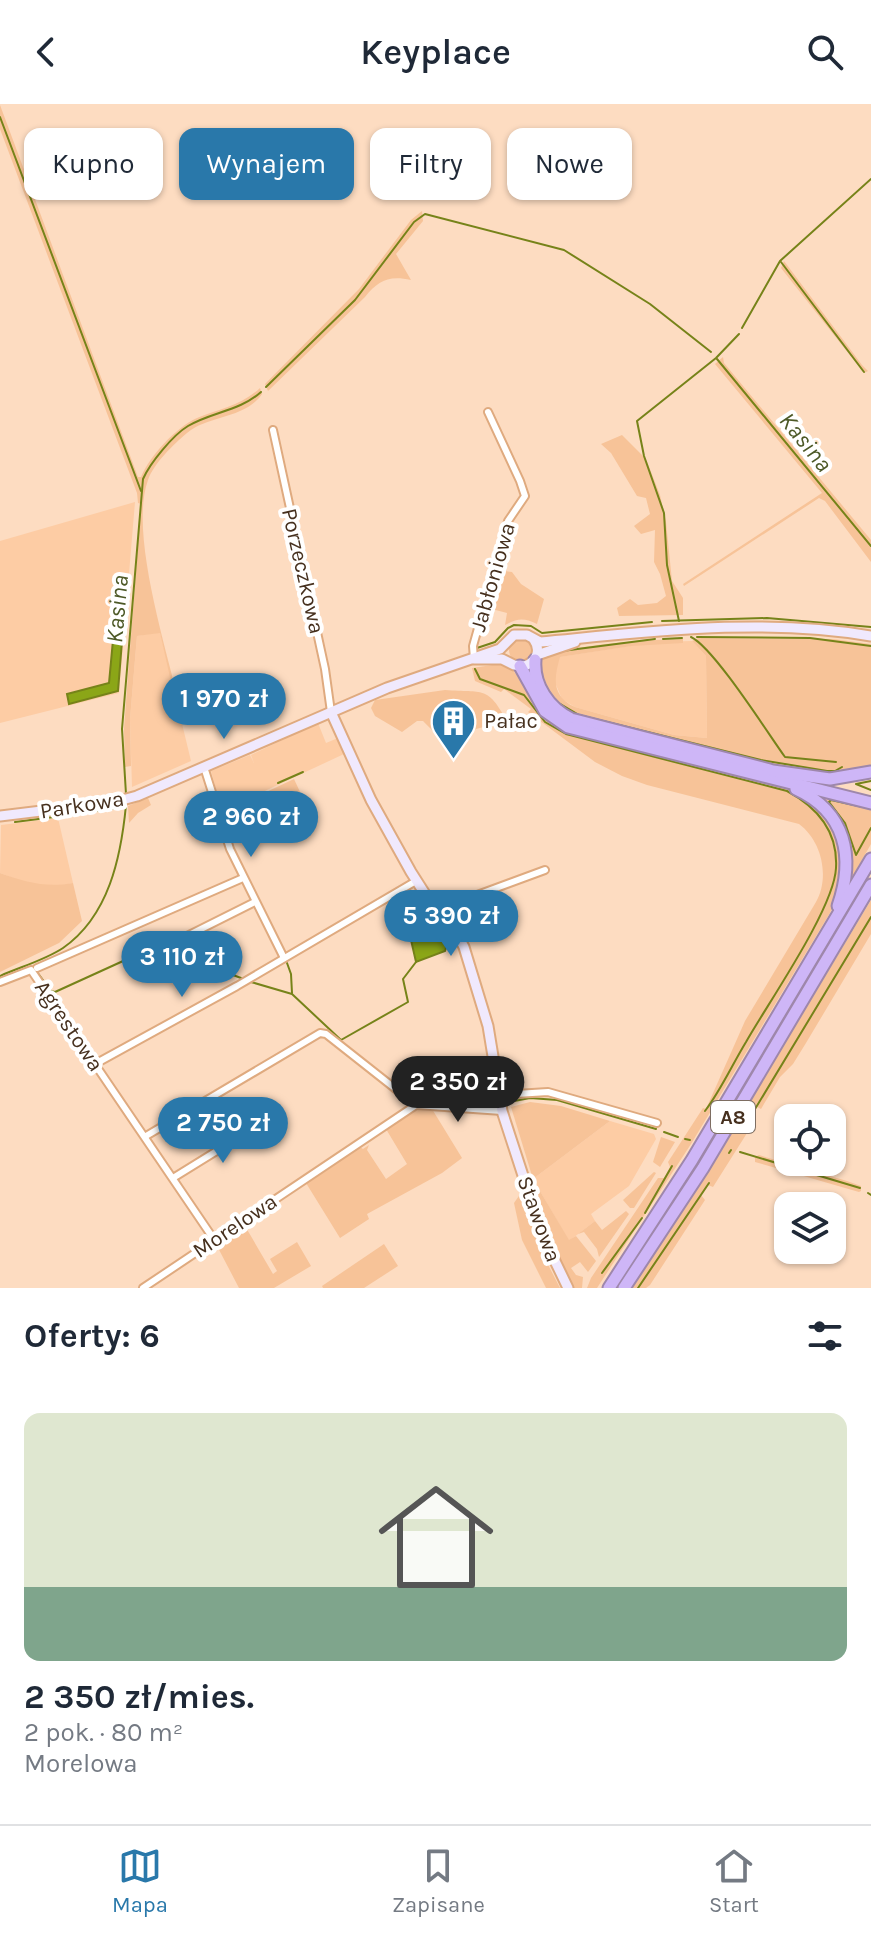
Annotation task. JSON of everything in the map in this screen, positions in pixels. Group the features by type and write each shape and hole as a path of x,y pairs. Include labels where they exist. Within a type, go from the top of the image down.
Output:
{"highway":[{"path":"536,658 536,677 547,699 557,711 571,719 871,795"},
{"path":"514,664 540,704 562,724 871,803"},
{"path":"772,771 830,779 871,772"},
{"path":"746,772 804,792 824,807 837,825 845,847 846,875 831,925"},
{"name":"A8","path":"609,1288 685,1171 871,859"},
{"name":"A8","path":"624,1288 703,1168 871,885"}],"main road":[{"path":"534,640 578,640 686,629 765,628 871,636"},
{"path":"536,658 538,649 534,640 527,635 514,635 505,645 505,654 514,664 530,664 536,658 578,640"},
{"name":"Parkowa","path":"0,816 124,800 425,673 474,659 505,645"},
{"name":"Parkowa","path":"474,659 502,659 514,664"},
{"name":"Stawowa","path":"331,712 376,811 416,881 461,939 480,992 502,1111 542,1234 568,1288"}],"street":[{"name":"Jabłoniowa","path":"474,659 473,646 508,521 525,496 488,412"},
{"name":"Porzeczkowa","path":"273,430 325,669 331,712"},
{"path":"204,767 228,844 284,958"},
{"path":"441,913 469,898 545,870"},
{"path":"0,982 243,878"},
{"path":"95,1064 416,881"},
{"path":"169,945 255,902"},
{"name":"Agrestowa","path":"34,969 215,1241"},
{"path":"146,1136 320,1033 326,1034 416,1105 502,1111"},
{"path":"499,1095 548,1092 657,1123"},
{"name":"Morelowa","path":"143,1288 416,1105"},
{"path":"173,1178 257,1126"}],"shaded area":[{"path":"0,105 24,170 24,193 0,129"},
{"path":"27,200 35,200 138,477 180,428 197,418 238,403 260,388 262,394 246,408 187,433 159,461 148,480 143,502 146,559 179,703 176,704 160,633 137,636 130,719 131,766 125,767 124,729 141,504 138,503 137,493"},
{"path":"422,211 423,221 396,254 411,280 390,279 374,287 268,391 265,384 359,289 411,220"},
{"path":"784,261 868,371 864,373 781,268"},
{"path":"723,357 724,363 871,540 871,562 825,501 819,498 684,586 822,493 715,364"},
{"path":"622,435 646,459 660,495 672,581 683,598 683,615 619,616 617,608 630,599 638,605 657,603 666,596 654,562 655,530 641,534 634,526 650,514 646,498 637,496 611,453 601,444"},
{"path":"135,502 119,693 0,723 0,541"},
{"path":"497,570 512,572 521,584 544,599 537,624 521,620 505,625 507,613 488,608"},
{"path":"160,632 191,761 132,787 130,719 137,636"},
{"path":"521,638 530,641 533,650 530,659 521,662 512,659 509,650 512,641"},
{"path":"698,638 833,639 871,644 871,769 810,775 568,714 551,697 541,676 542,660 554,654 611,644 683,639 683,643 632,646 560,657 556,686 562,698 575,707 674,735 707,738 706,656 692,641"},
{"path":"113,640 122,641 118,691 69,704 67,694 109,683"},
{"path":"692,641 706,656 707,738 674,735 575,707 562,699 554,680 559,657 656,642"},
{"path":"499,664 517,674 544,716 569,732 794,791 826,816 843,853 839,893 830,913 691,1144 597,1288 587,1288 591,1278 658,1178 664,1178 670,1167 668,1162 703,1108 706,1109 745,1021 816,902 823,871 813,840 799,824 647,785 595,762 528,712 531,709 504,689 501,692 475,681 472,668"},
{"path":"445,690 489,696 507,721 476,729 461,740 436,734 423,721 417,721 402,732 375,716 371,708 375,700"},
{"path":"318,723 326,743 338,738 344,754 222,811 211,771 250,755 254,763 251,755"},
{"path":"294,779 308,809 274,826 260,795"},
{"path":"809,792 871,808 871,844 850,881 848,850"},
{"path":"148,798 151,805 129,823 128,806"},
{"path":"58,818 73,883 54,887 32,885 0,873 1,825"},
{"path":"0,873 36,883 73,883 82,921 59,943 0,972"},
{"path":"871,900 871,934 806,1043 761,1109 757,1107 750,1119 754,1122 713,1187 708,1185 701,1195 705,1200 650,1285 632,1288 717,1156"},
{"path":"437,920 449,938 445,951 416,962 411,940"},
{"path":"530,1102 561,1106 610,1121 533,1179 511,1107"},
{"path":"432,1109 462,1158 442,1173 367,1214 369,1219 340,1238 306,1183 360,1147 363,1149 369,1145 367,1150 386,1179 407,1164 386,1129 413,1111"},
{"path":"610,1121 654,1134 656,1139 629,1186 591,1214 595,1221 569,1241 533,1179"},
{"path":"661,1137 675,1142 660,1167 653,1162"},
{"path":"759,1155 774,1159 774,1167 755,1162 755,1157"},
{"path":"654,1172 634,1208 630,1208 623,1200"},
{"path":"804,1176 830,1176 861,1186 859,1192"},
{"path":"537,1186 569,1240 576,1236 596,1261 588,1272 580,1262 571,1268 576,1275 583,1277 582,1288 573,1288 547,1236 532,1189"},
{"path":"521,1193 539,1247 560,1288 546,1288 522,1240 514,1203"},
{"path":"626,1211 629,1214 599,1257 597,1249 584,1232 578,1234 595,1221 602,1230"},
{"path":"245,1226 273,1274 277,1271 270,1259 297,1242 311,1266 274,1288 239,1288 216,1244"},
{"path":"384,1244 398,1266 364,1288 323,1288 322,1286"}],"waterway":[{"path":"0,117 141,491"},
{"path":"742,328 780,261 871,179"},
{"name":"Kasina","path":"266,387 355,300 414,222 425,214 564,250 650,304 711,352"},
{"path":"781,262 864,372"},
{"path":"679,621 667,565 664,513 644,456 637,421 716,358 739,334"},
{"name":"Kasina","path":"717,359 871,546"},
{"name":"Kasina","path":"126,794 122,729 143,479 162,450 182,430 244,403 261,392"},
{"path":"662,621 767,618 871,627"},
{"path":"477,648 495,642 514,625 531,626 542,633 652,622"},
{"path":"691,637 726,673 785,757 836,762"},
{"path":"697,637 810,638 871,646"},
{"path":"663,639 682,638"},
{"path":"562,651 655,639"},
{"path":"475,669 480,679 524,695 545,722 566,734 787,791 808,805 824,822 836,855 832,886 824,907 705,1111"},
{"path":"544,683 551,695"},
{"path":"557,702 579,715 761,760 827,771 842,767"},
{"path":"278,783 303,772"},
{"path":"871,781 856,784 871,790"},
{"path":"863,807 829,802 845,823 856,855 871,828"},
{"name":"Kasina","path":"0,976 63,948 92,919 116,865 126,805"},
{"path":"68,815 116,808"},
{"path":"15,822 62,816"},
{"path":"749,1119 871,917"},
{"path":"37,972 55,992 156,946 241,978"},
{"path":"251,982 292,994 341,1040 408,1002 403,979 416,962"},
{"path":"287,963 292,993"},
{"path":"508,1116 506,1107 509,1102 530,1098 557,1100 656,1129"},
{"path":"418,1100 495,1106"},
{"path":"664,1132 678,1137"},
{"path":"685,1139 690,1140"},
{"path":"740,1152 860,1188"},
{"path":"645,1213 672,1166"},
{"path":"638,1288 709,1183"},
{"path":"602,1273 642,1218"}],"place":[{"name":"Pałac","path":"453,760"}]}
